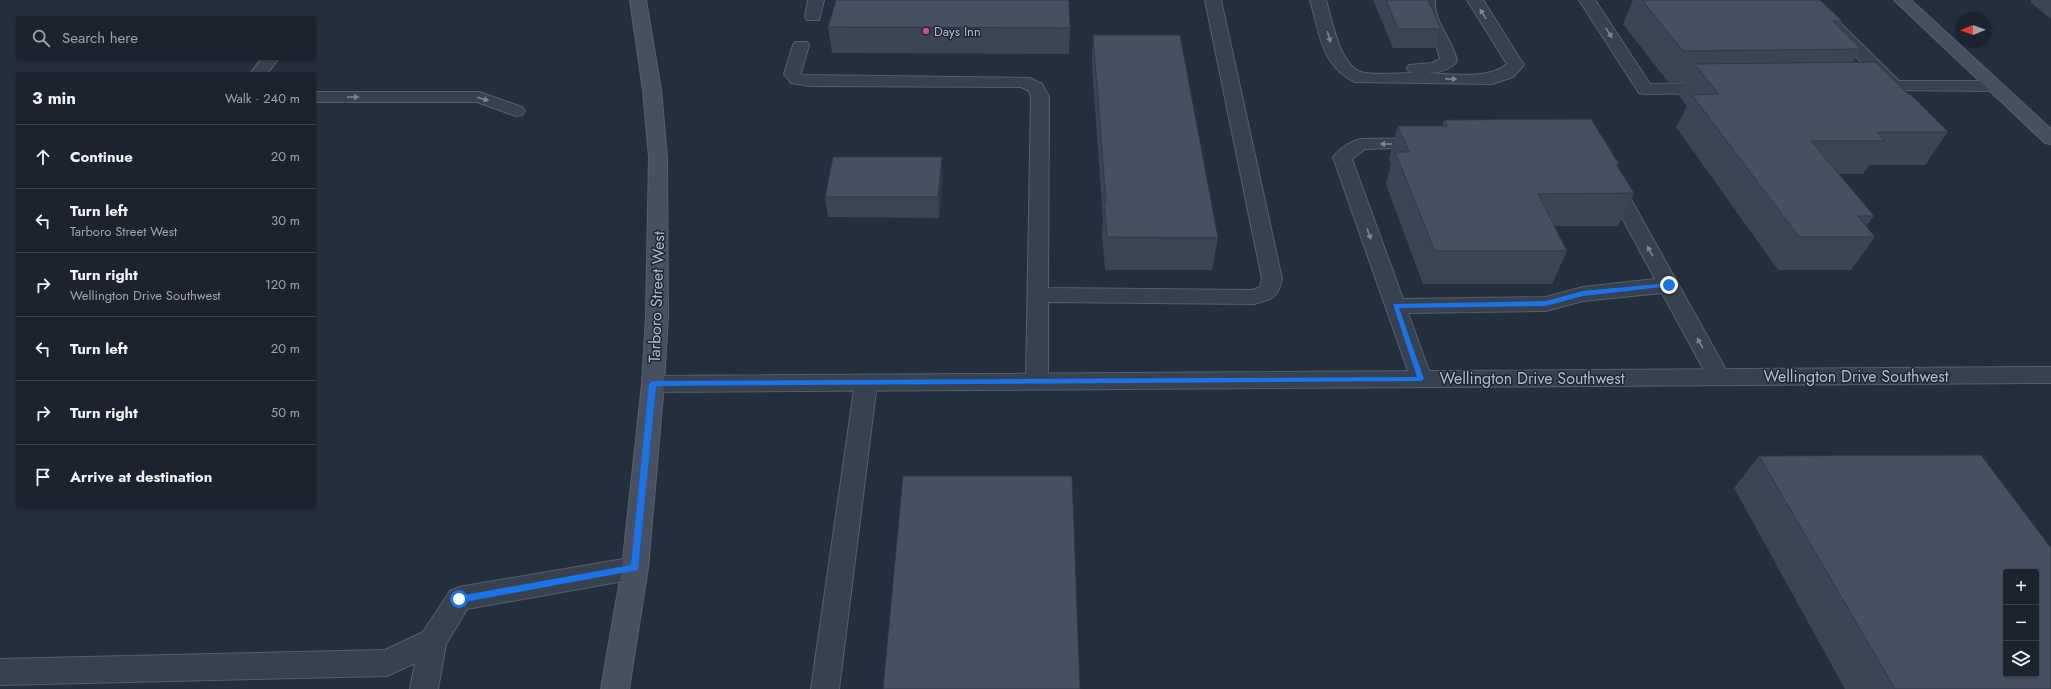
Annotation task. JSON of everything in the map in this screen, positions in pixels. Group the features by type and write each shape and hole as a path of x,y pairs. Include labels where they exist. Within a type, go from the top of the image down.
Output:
{"main road":[{"name":"Tarboro Street West","path":"615,689 635,568 653,384 657,316 659,226 658,157 652,90 638,0"},
{"path":"1902,0 2051,139"}],"street":[{"path":"813,17 816,0"},
{"path":"1038,295 1254,297 1269,291 1272,279 1213,0"},
{"path":"1318,0 1336,59 1348,72 1360,78 1492,79 1507,73 1516,65 1474,0"},
{"path":"1348,72 1435,68 1449,61 1449,51 1428,15 1426,0"},
{"path":"1587,0 1645,89 1731,88"},
{"path":"1808,0 1895,86"},
{"path":"801,46 792,74 797,80 810,82 1024,82 1036,88 1040,97 1036,381"},
{"path":"260,72 269,60"},
{"path":"1872,86 1994,86"},
{"path":"316,97 479,98 516,111"},
{"path":"1421,379 1342,157 1361,144 1439,143"},
{"path":"1604,168 1719,377"},
{"path":"1395,306 1546,304 1583,294 1669,285"},
{"name":"Wellington Drive Southwest","path":"653,384 2051,375"},
{"path":"825,689 866,383"},
{"path":"424,689 433,641 459,599 635,568"},
{"path":"0,672 387,663 433,641"}],"building":[{"path":"836,0 1069,0 1070,28 828,27"},
{"path":"1386,0 1428,0 1441,29 1398,29"},
{"path":"1642,0 1820,0 1842,21 1833,21 1861,49 1683,51"},
{"path":"1093,35 1180,35 1218,238 1107,237 1104,202 1106,202"},
{"path":"1875,62 1948,132 1877,132 1885,141 1811,141 1874,216 1858,216 1875,237 1799,237 1692,95 1719,94 1694,64"},
{"path":"1591,119 1619,164 1616,164 1634,193 1538,194 1567,251 1435,251 1395,152 1409,152 1398,126 1447,126 1444,120"},
{"path":"833,157 942,157 938,197 825,197"},
{"path":"1981,455 2051,548 2051,689 1895,689 1759,456"},
{"path":"903,476 1072,476 1080,689 883,689"}],"place":[{"name":"Days Inn","path":"926,31"}],"route":[{"path":"459,599 635,568 653,384 1421,379 1395,306 1546,304 1583,294 1669,285"}]}
